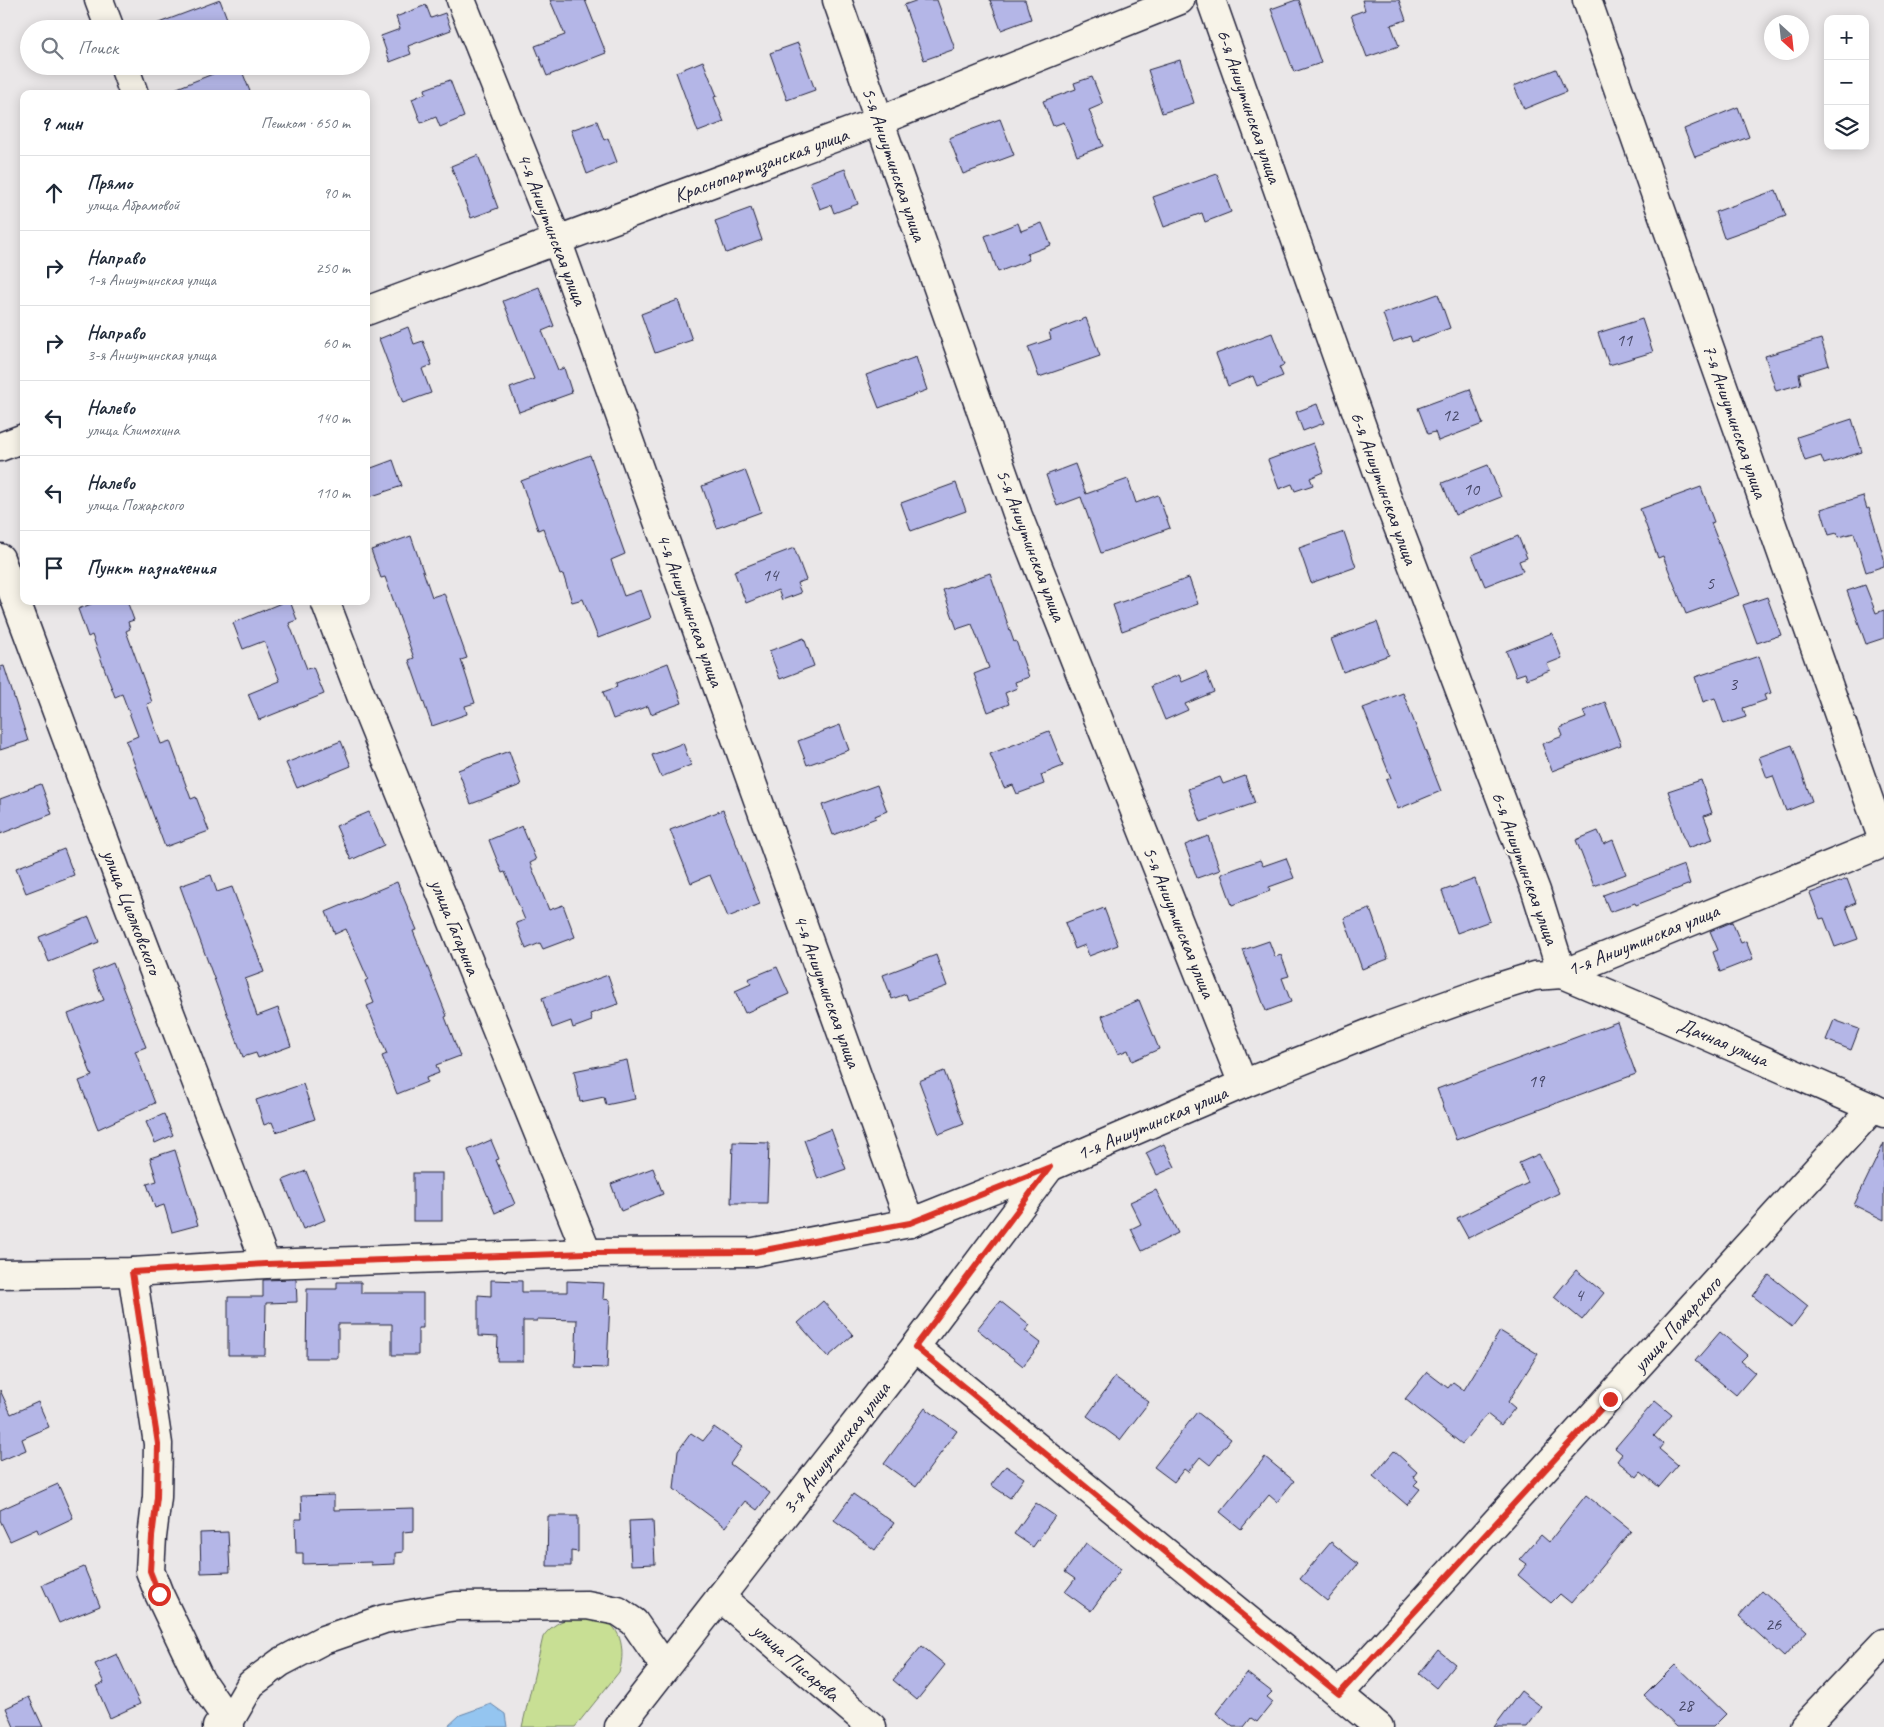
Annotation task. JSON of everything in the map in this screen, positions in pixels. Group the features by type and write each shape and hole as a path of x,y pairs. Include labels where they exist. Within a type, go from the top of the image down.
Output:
{"street":[{"path":"99,0 107,20"},
{"name":"4-я Аншутинская улица","path":"461,0 557,240 910,1223"},
{"name":"5-я Аншутинская улица","path":"837,0 1018,516 1243,1084"},
{"name":"Краснопартизанская улица","path":"370,310 879,121 1180,0"},
{"name":"6-я Аншутинская улица","path":"1211,0 1386,496 1536,891 1562,974"},
{"name":"7-я Аншутинская улица","path":"1587,0 1884,843"},
{"path":"127,75 133,90"},
{"path":"0,447 20,440"},
{"name":"улица Циолковского","path":"0,558 123,890 266,1264"},
{"name":"улица Гагарина","path":"327,605 362,698 587,1253"},
{"name":"1-я Аншутинская улица","path":"0,1274 132,1272 266,1264 587,1253 754,1252 910,1223 1050,1167 1243,1084 1380,1029 1534,976 1562,974 1884,843"},
{"name":"Дачная улица","path":"1562,974 1879,1110"},
{"name":"улица Пожарского","path":"1339,1694 1879,1110"},
{"name":"3-я Аншутинская улица","path":"619,1727 915,1347 1050,1167"},
{"path":"132,1272 158,1444 157,1497 150,1571 200,1680 225,1725 252,1684 281,1662 323,1640 384,1619 456,1606 587,1605 618,1611 634,1622 665,1667"},
{"path":"915,1347 1379,1727"},
{"name":"улица Писарева","path":"720,1597 872,1727"},
{"path":"1804,1727 1884,1643"}],"green space":[{"path":"574,1616 599,1619 609,1623 614,1628 621,1642 622,1650 619,1672 575,1727 522,1727 543,1637 556,1624"}],"water":[{"path":"491,1704 505,1714 507,1727 447,1727 460,1715"}],"building":[{"path":"220,0 228,20 167,20"},
{"path":"550,0 585,0 606,53 547,76 535,46 565,35"},
{"path":"918,0 937,0 955,49 924,60 904,5"},
{"path":"990,0 1025,0 1031,19 1001,30"},
{"path":"1299,0 1321,63 1294,72 1271,9"},
{"path":"1362,0 1399,0 1406,20 1391,25 1399,46 1367,57 1351,15 1365,10"},
{"path":"426,5 431,18 445,13 451,30 408,46 411,54 390,62 381,36 400,29 396,17"},
{"path":"798,43 815,90 787,100 770,53"},
{"path":"1180,60 1194,103 1162,113 1148,70"},
{"path":"703,61 717,96 714,97 724,122 698,132 676,72"},
{"path":"1556,69 1566,92 1524,109 1514,86"},
{"path":"210,75 244,75 249,90 172,90"},
{"path":"1092,77 1103,104 1089,110 1103,146 1077,156 1064,122 1053,126 1043,101 1076,89 1074,83"},
{"path":"450,80 464,117 440,127 436,117 421,123 412,99 426,93 425,89"},
{"path":"1738,107 1749,137 1695,157 1684,129"},
{"path":"1000,119 1014,155 963,174 949,138"},
{"path":"597,121 604,140 608,138 617,162 587,174 571,130"},
{"path":"478,155 498,208 471,218 451,166"},
{"path":"845,169 858,204 834,213 831,205 820,209 810,182"},
{"path":"1217,174 1231,212 1205,222 1202,213 1164,227 1153,197"},
{"path":"1776,190 1786,216 1724,238 1715,212"},
{"path":"751,208 762,240 726,253 715,221"},
{"path":"1018,223 1021,231 1042,223 1051,245 1027,254 1029,260 998,272 985,236"},
{"path":"539,287 554,326 542,331 558,370 564,368 572,393 519,412 510,388 534,379 503,301"},
{"path":"1438,294 1450,328 1412,342 1410,336 1393,342 1383,314"},
{"path":"678,300 692,340 655,353 641,314"},
{"path":"1086,318 1100,356 1039,377 1028,347 1051,339 1049,332"},
{"path":"1642,319 1653,352 1609,365 1598,333"},
{"path":"408,327 414,344 423,341 432,365 422,369 431,393 403,403 379,339"},
{"path":"1272,333 1284,365 1279,367 1283,376 1257,386 1253,376 1228,386 1216,354"},
{"path":"1821,339 1829,365 1799,374 1801,384 1776,391 1765,356"},
{"path":"916,357 927,390 879,408 866,375"},
{"path":"1470,389 1483,424 1438,441 1435,432 1428,434 1418,408"},
{"path":"1317,404 1324,423 1303,431 1296,412"},
{"path":"1852,419 1862,452 1824,464 1821,456 1805,461 1797,437"},
{"path":"1313,443 1324,472 1310,478 1313,485 1295,491 1292,484 1279,489 1268,460"},
{"path":"590,455 625,554 611,560 624,596 641,590 651,618 598,638 583,599 572,602 563,574 560,575 543,528 538,530 521,481"},
{"path":"393,460 402,486 370,497 370,469"},
{"path":"1075,464 1086,494 1128,479 1136,503 1158,495 1170,528 1101,553 1081,497 1057,506 1046,475"},
{"path":"1488,465 1501,497 1455,515 1442,483"},
{"path":"745,470 761,512 717,528 702,486"},
{"path":"956,483 966,511 911,531 901,503"},
{"path":"1701,487 1714,522 1711,523 1739,595 1686,614 1663,556 1658,558 1640,509"},
{"path":"1863,496 1867,509 1869,508 1884,558 1884,566 1866,572 1854,533 1838,537 1837,533 1829,535 1821,509"},
{"path":"1344,532 1356,567 1311,583 1299,548"},
{"path":"411,536 432,597 444,593 467,658 461,660 475,703 465,706 467,714 432,726 409,660 414,658 385,577 381,578 371,550"},
{"path":"1518,536 1527,558 1519,561 1523,571 1485,586 1472,555"},
{"path":"794,548 806,580 797,583 801,593 782,600 778,590 746,603 734,571"},
{"path":"990,573 1014,642 1016,641 1029,677 1015,682 1017,688 1005,693 1009,704 988,712 974,674 989,668 972,624 957,629 943,590"},
{"path":"1189,578 1198,604 1122,631 1113,605"},
{"path":"1865,585 1876,613 1884,610 1884,638 1866,644 1847,591"},
{"path":"1767,597 1781,635 1757,643 1743,605"},
{"path":"88,605 128,605 134,620 128,622 130,629 126,631 152,702 147,704 161,744 170,741 191,799 196,797 209,831 165,847 126,741 138,736 122,694 115,697 92,635 88,637 78,609"},
{"path":"276,605 291,605 297,620 289,623 307,669 313,667 324,694 259,720 248,694 280,681 264,641 243,649 233,623"},
{"path":"1377,622 1389,655 1343,672 1331,639"},
{"path":"1552,633 1562,658 1547,664 1550,670 1527,679 1525,673 1516,676 1506,651"},
{"path":"804,638 814,666 780,679 769,651"},
{"path":"1759,656 1771,693 1764,695 1766,700 1743,708 1746,717 1724,724 1715,698 1703,702 1695,677"},
{"path":"668,663 682,703 651,714 648,706 613,719 603,692 617,687 616,683"},
{"path":"4,666 28,741 0,750 0,667"},
{"path":"1206,672 1214,692 1185,704 1188,710 1165,720 1151,686 1179,675 1182,682"},
{"path":"1403,693 1441,791 1398,809 1386,780 1391,778 1363,708"},
{"path":"1605,702 1621,745 1552,771 1542,744 1563,736 1560,728 1586,718 1583,711"},
{"path":"840,725 849,750 807,765 798,741"},
{"path":"1049,731 1063,766 1041,775 1044,784 1017,794 1013,785 1004,788 990,754"},
{"path":"341,741 351,766 297,788 286,763"},
{"path":"683,743 691,765 661,777 652,755"},
{"path":"1792,745 1812,801 1786,811 1773,776 1767,778 1759,757"},
{"path":"509,751 521,785 471,804 458,770"},
{"path":"1245,776 1255,803 1201,822 1188,789 1220,777 1223,784"},
{"path":"1701,780 1712,813 1704,816 1713,839 1688,848 1668,791"},
{"path":"41,784 52,814 0,834 0,799"},
{"path":"877,785 887,811 875,816 876,818 833,835 822,805"},
{"path":"723,810 760,904 728,917 710,875 691,883 670,830"},
{"path":"369,812 384,845 351,860 336,826"},
{"path":"522,826 536,860 530,863 549,910 563,905 575,937 543,949 540,943 526,949 516,923 525,920 505,872 502,873 489,840"},
{"path":"1598,831 1604,844 1613,840 1626,874 1594,886 1576,840"},
{"path":"1208,836 1220,870 1197,878 1185,845"},
{"path":"64,849 74,875 26,893 16,868"},
{"path":"1286,858 1294,878 1269,887 1270,891 1232,905 1221,874 1260,860 1263,866"},
{"path":"1684,865 1690,884 1636,905 1635,903 1610,912 1603,895"},
{"path":"211,875 217,892 232,887 264,972 245,979 257,1016 278,1008 291,1046 258,1058 256,1053 243,1057 180,886"},
{"path":"1475,879 1490,921 1457,933 1442,891"},
{"path":"1847,879 1856,903 1846,907 1858,939 1835,947 1824,918 1820,919 1810,893"},
{"path":"397,882 417,930 413,931 447,1016 445,1017 460,1056 436,1065 439,1073 426,1078 427,1082 397,1094 382,1056 387,1054 367,1006 374,1003 365,981 368,979 346,929 335,934 326,912"},
{"path":"1104,908 1118,945 1089,956 1085,945 1075,949 1065,923"},
{"path":"1370,909 1388,959 1362,969 1344,918"},
{"path":"89,917 99,942 49,962 39,937"},
{"path":"1732,922 1741,943 1746,941 1753,959 1720,972 1713,952 1718,950 1710,931"},
{"path":"1269,941 1275,957 1281,955 1289,976 1282,978 1291,1002 1266,1011 1243,950"},
{"path":"936,955 947,986 908,1000 906,994 892,999 883,975"},
{"path":"113,963 146,1047 135,1051 155,1103 98,1129 79,1081 92,1076 68,1014 104,1000 92,972"},
{"path":"777,967 789,994 745,1013 735,991 751,984 748,979"},
{"path":"608,975 618,1004 590,1014 592,1021 573,1028 571,1021 552,1028 542,998"},
{"path":"1139,1000 1159,1049 1132,1061 1128,1050 1118,1054 1102,1016"},
{"path":"1834,1020 1859,1029 1851,1050 1826,1040"},
{"path":"1617,1022 1636,1074 1456,1140 1437,1089"},
{"path":"627,1060 635,1099 606,1105 604,1097 580,1102 574,1071"},
{"path":"944,1071 964,1124 939,1134 919,1081"},
{"path":"303,1084 315,1119 276,1132 272,1122 264,1125 256,1100"},
{"path":"164,1114 173,1135 155,1143 146,1122"},
{"path":"831,1129 846,1169 818,1179 804,1140"},
{"path":"491,1140 499,1159 496,1160 515,1204 495,1213 468,1150"},
{"path":"733,1142 769,1143 767,1203 731,1203"},
{"path":"1884,1143 1884,1220 1854,1205"},
{"path":"1164,1144 1175,1167 1157,1175 1146,1153"},
{"path":"175,1150 198,1225 172,1232 164,1205 155,1208 147,1184 157,1181 150,1158"},
{"path":"1539,1154 1559,1193 1468,1238 1457,1218 1528,1183 1519,1163"},
{"path":"653,1168 663,1194 621,1211 611,1184"},
{"path":"306,1171 325,1220 303,1229 283,1180"},
{"path":"413,1173 442,1173 442,1221 413,1221"},
{"path":"1156,1190 1178,1233 1142,1251 1131,1229 1141,1224 1130,1202"},
{"path":"1576,1270 1604,1293 1582,1320 1554,1297"},
{"path":"1769,1275 1808,1306 1792,1327 1753,1296"},
{"path":"296,1279 297,1302 266,1303 265,1355 228,1355 228,1297 263,1297 263,1280"},
{"path":"491,1280 522,1281 522,1292 567,1292 567,1281 604,1283 603,1299 610,1300 607,1368 575,1367 577,1320 537,1319 537,1321 523,1321 523,1361 497,1361 498,1337 478,1336 478,1295 491,1296"},
{"path":"337,1282 361,1282 361,1293 423,1293 423,1328 418,1328 418,1355 392,1355 392,1324 338,1324 338,1358 306,1358 307,1289 337,1289"},
{"path":"823,1301 853,1335 828,1357 798,1323"},
{"path":"1000,1301 1030,1325 1025,1331 1041,1343 1023,1366 977,1329"},
{"path":"1500,1331 1538,1354 1508,1402 1515,1408 1501,1425 1487,1414 1462,1444 1405,1399 1427,1372 1448,1388 1453,1382 1464,1390"},
{"path":"1720,1332 1747,1355 1741,1361 1755,1373 1736,1395 1695,1361"},
{"path":"1115,1377 1149,1402 1120,1440 1087,1416"},
{"path":"0,1390 11,1414 38,1402 49,1427 22,1439 26,1450 0,1461"},
{"path":"1655,1401 1672,1415 1654,1436 1663,1444 1659,1449 1678,1465 1659,1487 1641,1472 1637,1477 1617,1461 1622,1454 1615,1448"},
{"path":"925,1408 957,1431 916,1487 884,1464"},
{"path":"1197,1412 1231,1439 1210,1465 1200,1457 1188,1472 1184,1469 1174,1482 1154,1467"},
{"path":"714,1427 742,1447 730,1464 770,1493 757,1510 745,1501 725,1527 674,1489 678,1451 691,1433 703,1441"},
{"path":"1394,1451 1417,1472 1413,1477 1418,1481 1414,1485 1420,1489 1407,1505 1373,1476"},
{"path":"1265,1457 1294,1481 1277,1502 1269,1495 1241,1529 1220,1512"},
{"path":"1006,1466 1024,1478 1010,1498 991,1485"},
{"path":"58,1484 73,1518 39,1534 37,1529 10,1541 0,1520 0,1510"},
{"path":"853,1494 894,1523 875,1550 834,1520"},
{"path":"334,1495 334,1510 414,1508 414,1531 403,1532 403,1552 395,1553 395,1564 371,1565 371,1562 303,1564 303,1553 296,1553 295,1519 302,1519 301,1496"},
{"path":"1586,1495 1631,1531 1571,1603 1560,1594 1551,1603 1518,1575 1527,1564 1520,1559 1541,1535 1549,1542"},
{"path":"1036,1503 1055,1516 1033,1547 1014,1534"},
{"path":"548,1516 578,1516 578,1552 571,1551 571,1566 547,1566"},
{"path":"653,1520 655,1564 631,1565 629,1521"},
{"path":"228,1532 230,1572 201,1573 200,1533"},
{"path":"1331,1542 1358,1564 1327,1601 1300,1579"},
{"path":"1086,1543 1121,1569 1091,1611 1065,1592 1075,1579 1065,1572"},
{"path":"84,1567 100,1606 59,1623 42,1585"},
{"path":"1762,1590 1807,1631 1784,1657 1739,1616"},
{"path":"922,1646 945,1665 917,1700 893,1680"},
{"path":"1438,1650 1455,1664 1436,1688 1419,1674"},
{"path":"117,1654 140,1704 110,1718 96,1686 104,1683 95,1664"},
{"path":"1675,1665 1726,1714 1713,1727 1677,1727 1644,1696"},
{"path":"1247,1673 1272,1692 1267,1697 1273,1702 1257,1722 1251,1718 1244,1727 1233,1727 1216,1713"},
{"path":"1521,1691 1542,1707 1527,1727 1494,1727"},
{"path":"29,1697 43,1727 14,1727 6,1708"}],"route":[{"path":"159,1594 150,1571 157,1497 158,1444 132,1272 266,1264 587,1253 754,1252 910,1223 1050,1167 915,1347 1339,1694 1610,1399"}]}
